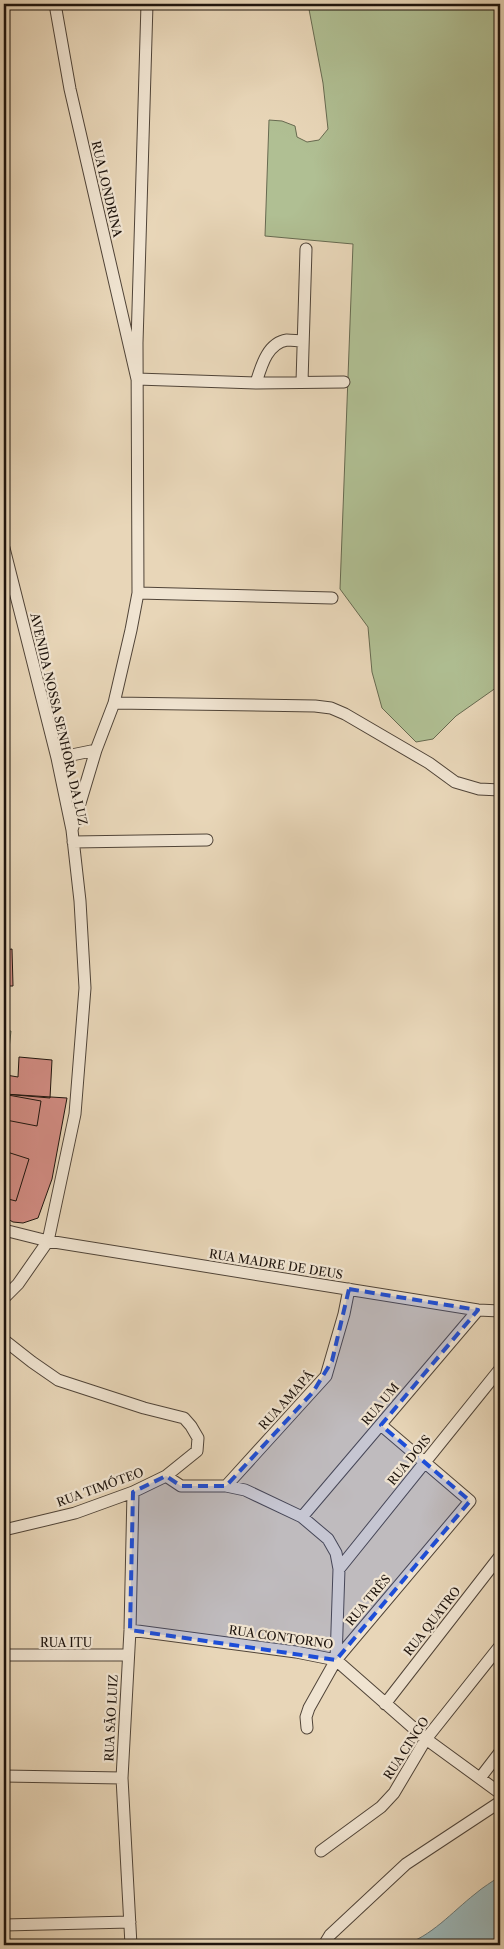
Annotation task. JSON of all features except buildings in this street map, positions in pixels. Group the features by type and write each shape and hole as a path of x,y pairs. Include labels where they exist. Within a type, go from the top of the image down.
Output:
{"street":[{"name":"RUA LONDRINA","path":"55,4 70,89 137,379"},
{"path":"147,4 137,379 138,593 114,703 96,750 73,836 207,840"},
{"path":"302,382 306,249"},
{"path":"256,383 263,361 275,346 286,340 303,341"},
{"path":"137,379 256,383 344,382"},
{"name":"AVENIDA NOSSA SENHORA DA LUZ","path":"4,548 57,758 73,836 80,901 85,988 75,1114 48,1241 18,1284 4,1298"},
{"path":"138,593 332,598"},
{"path":"114,703 315,706 331,708 345,714 421,758 456,782 479,789 500,790"},
{"path":"57,758 96,750"},
{"name":"RUA MADRE DE DEUS","path":"4,1230 48,1241 478,1310 500,1311"},
{"name":"RUA AMAPÁ","path":"226,1486 326,1376 344,1314 349,1289"},
{"name":"RUA UM","path":"302,1516 478,1310"},
{"name":"RUA TIMÓTEO","path":"4,1340 58,1380 127,1403 184,1418 198,1438 197,1451 166,1476 133,1492 75,1513 4,1530"},
{"name":"RUA DOIS","path":"339,1569 500,1369"},
{"path":"381,1425 425,1462"},
{"name":"RUA TRÊS","path":"307,1728 306,1717 309,1708 336,1660 470,1501 425,1462"},
{"name":"RUA CONTORNO","path":"130,1630 296,1652 336,1660 339,1569 336,1553 328,1539 302,1516 245,1490 226,1486 181,1486 166,1476"},
{"name":"RUA SÃO LUIZ","path":"131,1945 122,1778 127,1655 130,1630 133,1492"},
{"name":"RUA QUATRO","path":"385,1704 500,1556"},
{"name":"RUA CINCO","path":"320,1851 381,1807 394,1793 426,1738 500,1646"},
{"name":"RUA ITU","path":"4,1655 127,1655"},
{"path":"336,1660 426,1738 500,1793"},
{"path":"480,1778 500,1752"},
{"path":"4,1776 122,1778"},
{"path":"324,1945 330,1936 406,1864 500,1802"},
{"path":"4,1925 130,1922"}],"highlighted area":[{"path":"349,1289 478,1310 381,1425 470,1501 336,1660 130,1630 133,1492 166,1476 181,1486 226,1486 313,1392 332,1361"}],"green space":[{"path":"308,4 500,4 500,685 456,716 433,739 416,742 382,708 372,672 368,627 340,589 353,244 265,236 269,120 282,121 295,126 297,137 307,142 319,140 328,129 323,83"},
{"path":"4,1031 11,1031 4,1094"}],"water":[{"path":"500,1876 500,1945 403,1945 432,1930 478,1891"}]}
